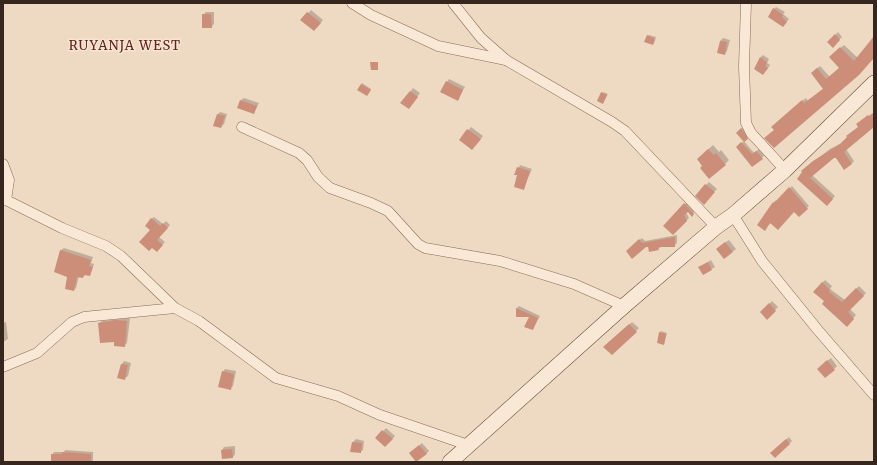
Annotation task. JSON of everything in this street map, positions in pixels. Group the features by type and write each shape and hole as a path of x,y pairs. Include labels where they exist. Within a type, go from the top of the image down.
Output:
{"main road":[{"path":"450,462 624,306 785,170 874,83"}],"street":[{"path":"352,3 371,15 438,46 506,60"},
{"path":"453,3 481,38 506,60 625,131 716,227"},
{"path":"746,3 744,66 746,123 751,133 785,170"},
{"path":"242,127 299,153 307,160 318,177 330,188 388,211 398,220 418,244 426,248 500,261 574,284 624,306"},
{"path":"3,164 9,180 6,200 62,228 90,238 111,249 121,256 175,308 199,321 276,378 338,396 380,415 468,445"},
{"path":"733,215 762,261 817,329 874,395"},
{"path":"3,367 37,353 72,322 84,317 175,308"}],"building":[{"path":"773,8 783,15 782,17 787,22 783,27 768,17"},
{"path":"307,12 321,23 314,31 300,20"},
{"path":"202,14 211,14 212,28 202,28"},
{"path":"835,34 840,40 833,48 827,42"},
{"path":"647,35 655,39 653,45 644,42"},
{"path":"874,36 874,58 859,75 774,148 764,138 774,130 771,127 802,100 804,103 823,89 811,73 817,68 826,79 839,68 829,57 840,47 854,61"},
{"path":"720,41 727,42 725,55 717,53"},
{"path":"760,57 767,62 765,66 768,68 763,75 754,69"},
{"path":"370,62 378,62 378,70 371,70"},
{"path":"446,81 463,90 458,101 440,92"},
{"path":"361,84 371,90 367,96 357,90"},
{"path":"410,91 418,97 409,109 400,103"},
{"path":"601,92 607,95 603,104 597,101"},
{"path":"240,100 257,106 254,114 237,108"},
{"path":"874,113 874,127 844,152 852,164 844,170 836,158 834,158 810,178 833,199 827,206 797,179 802,172 801,171 813,161 840,144 847,137 846,136 858,127 856,124 868,115 869,116"},
{"path":"217,114 225,116 221,128 213,126"},
{"path":"741,128 748,139 744,142 736,133"},
{"path":"467,129 481,139 472,150 459,140"},
{"path":"741,142 752,154 756,151 763,159 752,167 736,147"},
{"path":"708,149 714,155 716,153 726,165 709,179 700,168 702,166 697,159"},
{"path":"517,167 530,171 524,190 514,187 517,175 514,175"},
{"path":"705,184 715,192 704,205 695,196"},
{"path":"789,187 808,209 799,217 794,212 778,230 770,223 765,231 757,225 773,202 774,203"},
{"path":"684,203 694,214 692,217 688,212 684,215 687,221 673,235 663,226"},
{"path":"151,218 160,226 163,223 168,228 157,240 163,245 157,252 152,248 149,251 139,242 150,230 145,226"},
{"path":"675,237 675,247 658,247 659,250 649,252 648,247 646,247 632,259 626,251 639,239 642,243"},
{"path":"725,242 733,252 724,259 716,249"},
{"path":"60,250 91,260 89,266 93,267 90,276 84,275 83,278 77,277 74,291 65,289 67,277 54,272"},
{"path":"708,262 712,270 703,275 698,267"},
{"path":"822,282 830,290 829,292 842,302 856,288 864,296 848,312 854,319 847,327 822,304 824,301 813,292"},
{"path":"769,303 776,311 767,320 760,312"},
{"path":"516,308 538,318 533,330 524,327 529,317 516,317"},
{"path":"116,320 127,321 125,347 114,346 114,342 100,343 98,323"},
{"path":"629,324 637,332 612,355 603,347"},
{"path":"659,332 666,334 664,345 657,343"},
{"path":"827,360 835,370 825,378 817,369"},
{"path":"121,364 128,365 125,380 117,378"},
{"path":"222,371 234,374 231,390 218,387"},
{"path":"382,430 393,439 385,447 375,438"},
{"path":"786,439 790,444 775,458 770,453"},
{"path":"352,442 362,443 361,453 350,452"},
{"path":"419,445 427,454 416,462 409,453"},
{"path":"232,449 233,458 222,459 221,450"},
{"path":"62,452 91,454 91,462 51,462 51,454 62,454"}],"district":[{"name":"RUYANJA WEST","path":"125,45"}]}
